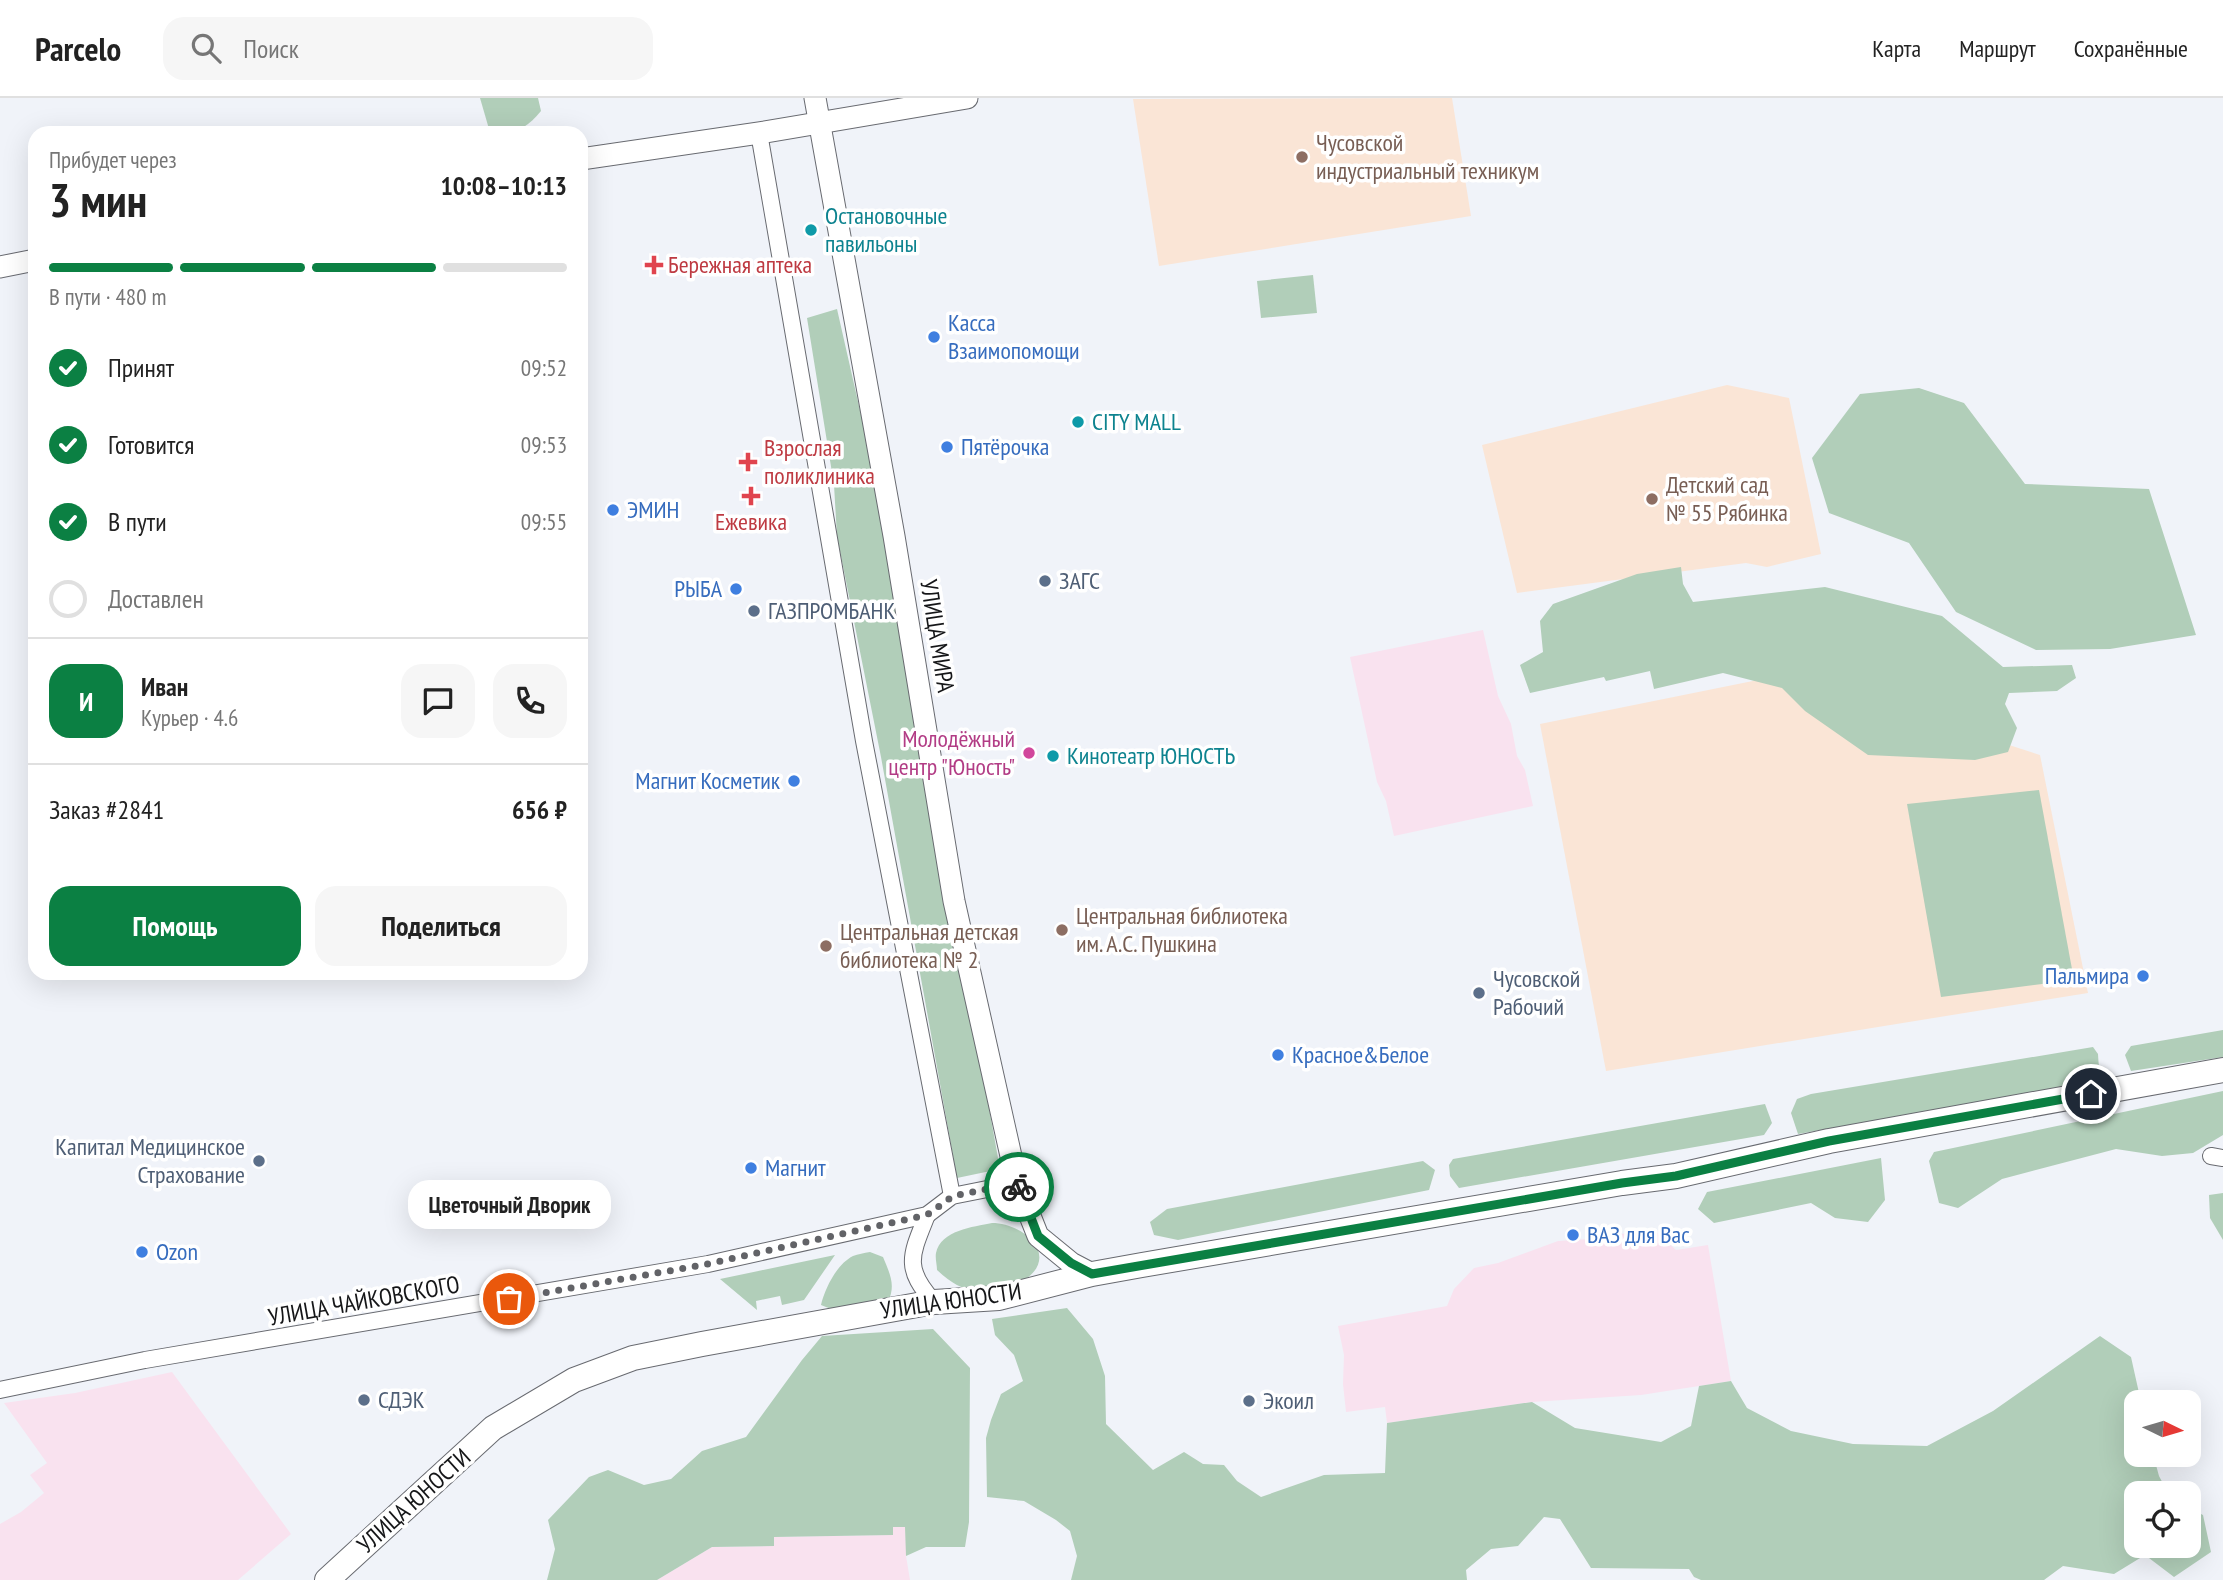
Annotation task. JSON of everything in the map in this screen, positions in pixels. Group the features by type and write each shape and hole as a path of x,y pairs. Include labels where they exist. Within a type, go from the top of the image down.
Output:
{"main road":[{"name":"УЛИЦА ЮНОСТИ","path":"327,1580 493,1428 574,1380 633,1358 934,1302 999,1298 1092,1274 1608,1185 1676,1176 1829,1141 2223,1070"}],"street":[{"name":"УЛИЦА МИРА","path":"815,98 896,549 954,901 1017,1183 1038,1236 1071,1263 1092,1274"},
{"path":"588,158 818,124 967,98"},
{"path":"759,133 842,621 953,1196"},
{"path":"0,267 28,261"},
{"name":"УЛИЦА ЧАЙКОВСКОГО","path":"0,1390 145,1360 708,1264 927,1215 953,1196 1017,1183"},
{"path":"927,1215 915,1245 911,1267 920,1287 934,1302"}],"shaded area":[{"name":"Чусовской индустриальный техникум","path":"1452,98 1471,216 1159,266 1133,99"},
{"name":"Детский сад № 55 Рябинка","path":"1727,385 1789,398 1821,554 1767,567 1746,563 1517,593 1482,445"},
{"path":"1483,630 1498,696 1511,724 1517,756 1525,770 1533,806 1394,836 1386,801 1377,782 1350,657"},
{"path":"1787,674 2040,755 2088,993 1606,1071 1540,724"},
{"path":"1653,1229 1676,1250 1708,1245 1731,1381 1641,1395 1532,1402 1387,1423 1385,1407 1346,1412 1344,1355 1338,1326 1447,1306 1454,1289 1474,1268 1498,1263 1558,1241"},
{"path":"172,1372 291,1534 238,1580 0,1580 0,1524 21,1512 44,1493 30,1475 47,1463 4,1403 75,1393"},
{"path":"892,1527 906,1527 906,1556 910,1580 657,1580 712,1547 773,1546 774,1537 892,1535"}],"green space":[{"path":"480,98 538,98 541,111 525,126 488,126"},
{"path":"1313,275 1317,313 1261,318 1257,281"},
{"path":"837,309 876,481 1000,1169 957,1178 881,757 837,536 834,485 807,318"},
{"path":"1919,388 1964,403 2025,484 2149,489 2196,635 2110,649 2036,650 1956,612 1909,543 1829,513 1812,458 1860,394"},
{"path":"1681,567 1683,584 1693,602 1825,587 1942,616 2003,667 2072,665 2076,678 2057,691 2009,693 2005,704 2017,728 2008,752 1975,760 1868,755 1805,711 1782,688 1723,673 1654,689 1650,671 1606,681 1604,677 1530,693 1520,665 1543,652 1540,621 1553,604 1637,574"},
{"path":"2039,790 2074,980 1941,997 1907,804"},
{"path":"2223,1030 2223,1057 2131,1071 2125,1055 2131,1046"},
{"path":"2093,1047 2098,1054 2099,1069 2073,1085 1798,1134 1791,1113 1797,1099 1811,1094"},
{"path":"2223,1091 2223,1135 2193,1153 2162,1156 2116,1149 2002,1179 1958,1208 1939,1203 1929,1161 1934,1152"},
{"path":"1765,1104 1772,1123 1764,1135 1459,1188 1450,1176 1449,1165 1453,1159"},
{"path":"1881,1158 1885,1200 1868,1222 1835,1218 1811,1203 1714,1223 1698,1209 1707,1192"},
{"path":"1423,1161 1435,1170 1429,1190 1178,1240 1154,1235 1150,1222 1167,1209"},
{"path":"2223,1193 2223,1240 2210,1218 2209,1195"},
{"path":"992,1223 1004,1224 1026,1235 1039,1252 1039,1261 1034,1271 1023,1281 986,1289 971,1289 952,1282 937,1270 936,1253 944,1239 967,1228"},
{"path":"870,1252 883,1257 888,1269 892,1285 888,1302 831,1309 821,1305 825,1291 842,1265 853,1256"},
{"path":"835,1255 804,1300 782,1305 780,1296 756,1301 757,1310 720,1279"},
{"path":"1067,1308 1093,1339 1105,1376 1106,1424 1153,1470 1184,1452 1203,1464 1224,1465 1237,1481 1261,1497 1324,1475 1385,1473 1387,1423 1532,1402 1575,1428 1661,1442 1691,1426 1699,1386 1731,1381 1747,1408 1791,1431 1853,1444 1927,1446 1993,1411 2100,1336 2131,1357 2138,1390 2124,1390 2124,1467 2157,1467 2162,1481 2124,1481 2124,1558 2140,1558 2114,1574 2063,1566 2044,1580 1701,1580 1694,1577 1689,1569 1591,1568 1560,1519 1544,1517 1518,1546 1491,1549 1466,1570 1467,1580 1071,1580 1077,1556 1070,1531 1024,1501 987,1497 986,1438 991,1420 1001,1394 1023,1381 1014,1355 995,1335 992,1319"},
{"path":"933,1329 970,1368 969,1522 965,1547 926,1547 906,1556 905,1527 893,1527 893,1535 774,1537 774,1546 712,1547 657,1580 547,1580 555,1549 548,1520 589,1477 608,1470 644,1485 671,1479 702,1451 746,1437 822,1336"},
{"path":"2201,1514 2211,1552 2174,1577 2149,1558 2201,1558"}],"way so far":[{"path":"509,1299 708,1264 927,1215 953,1196 1017,1183 1019,1187"}],"place":[{"name":"Чусовской индустриальный техникум","path":"1302,157"},
{"name":"Остановочные павильоны","path":"811,230"},
{"name":"Бережная аптека","path":"654,265"},
{"name":"Касса Взаимопомощи","path":"934,337"},
{"name":"CITY MALL","path":"1078,422"},
{"name":"Пятёрочка","path":"947,447"},
{"name":"Взрослая поликлиника","path":"748,462"},
{"name":"Ежевика","path":"751,496"},
{"name":"Детский сад № 55 Рябинка","path":"1652,499"},
{"name":"ЭМИН","path":"613,510"},
{"name":"ЗАГС","path":"1045,581"},
{"name":"РЫБА","path":"736,589"},
{"name":"ГАЗПРОМБАНК","path":"754,611"},
{"name":"Молодёжный центр \"Юность\"","path":"1029,753"},
{"name":"Кинотеатр ЮНОСТЬ","path":"1053,756"},
{"name":"Магнит Косметик","path":"794,781"},
{"name":"Центральная библиотека им. А.С. Пушкина","path":"1062,930"},
{"name":"Центральная детская библиотека № 2","path":"826,946"},
{"name":"Пальмира","path":"2143,976"},
{"name":"Чусовской Рабочий","path":"1479,993"},
{"name":"Красное&Белое","path":"1278,1055"},
{"name":"Капитал Медицинское Страхование","path":"259,1161"},
{"name":"Магнит","path":"751,1168"},
{"name":"ВАЗ для Вас","path":"1573,1235"},
{"name":"Ozon","path":"142,1252"},
{"name":"Цветочный Дворик","path":"509,1299"},
{"name":"СДЭК","path":"364,1400"},
{"name":"Экоил","path":"1249,1401"}],"route":[{"path":"1019,1187 1038,1236 1071,1263 1092,1274 1676,1176 1829,1141 2091,1094"}]}
